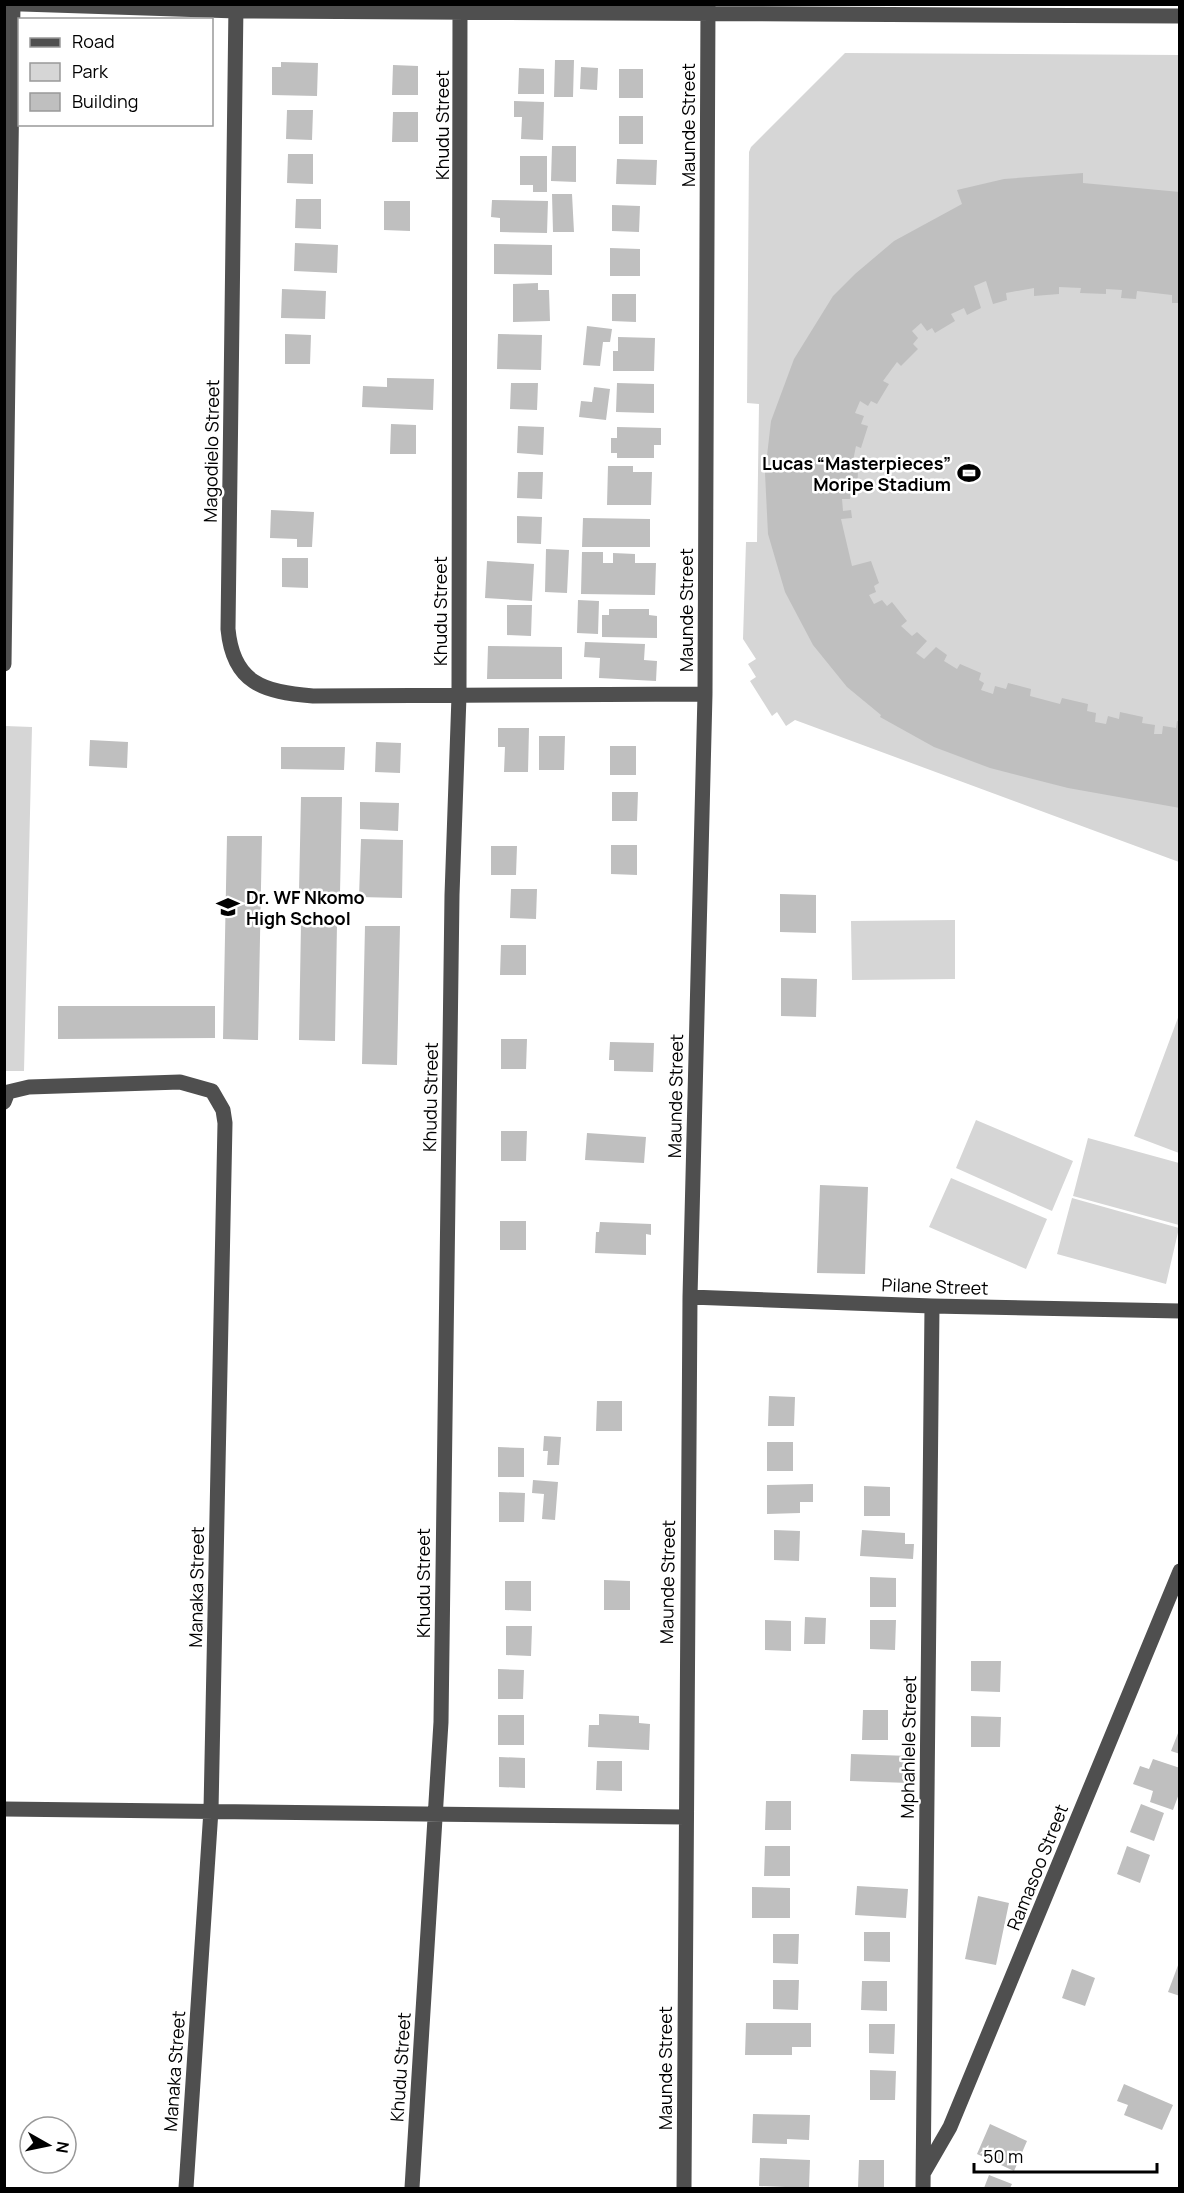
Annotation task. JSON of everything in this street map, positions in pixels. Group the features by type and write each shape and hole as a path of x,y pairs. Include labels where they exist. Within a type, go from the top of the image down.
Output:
{"street":[{"path":"4,664 13,4"},
{"path":"22,4 237,8 939,9 1179,16"},
{"name":"Magodielo Street","path":"237,8 228,629 230,650 238,667 250,680 287,694 459,696 705,694"},
{"name":"Khudu Street","path":"412,2188 442,1676 452,896 459,696 461,8"},
{"name":"Maunde Street","path":"684,2188 690,1296 705,694 708,8"},
{"name":"Manaka Street","path":"4,1102 8,1092 17,1088 180,1082 202,1086 212,1091 218,1099 225,1123 211,1810 186,2188"},
{"name":"Pilane Street","path":"690,1296 932,1306 1179,1311"},
{"name":"Mphahlele Street","path":"923,2181 932,1306"},
{"name":"Ramasoo Street","path":"923,2181 950,2127 1179,1571"},
{"path":"4,1809 211,1810 435,1816 685,1817"}],"green space":[{"name":"Lucas “Masterpieces” Moripe Stadium","path":"845,53 1179,55 1179,862 795,720 786,726 777,712 772,716 750,681 756,677 748,664 756,659 743,639 746,542 757,542 759,404 747,403 749,152 751,147"},
{"path":"5,726 32,727 24,1071 5,1071"},
{"path":"955,920 955,979 852,980 851,921"},
{"path":"1179,1015 1179,1153 1134,1136"},
{"path":"976,1120 1073,1161 1052,1211 956,1168"},
{"path":"1088,1138 1179,1163 1179,1225 1073,1196"},
{"path":"951,1178 1047,1219 1026,1269 929,1227"},
{"path":"1072,1198 1179,1228 1166,1284 1057,1254"}],"building":[{"path":"555,60 574,60 573,97 554,97"},
{"path":"281,62 318,63 317,96 272,95 272,67 281,67"},
{"path":"393,65 418,66 418,95 392,95"},
{"path":"581,67 598,68 597,90 580,89"},
{"path":"519,68 544,69 544,94 518,94"},
{"path":"619,69 643,69 643,98 619,98"},
{"path":"514,101 544,102 543,140 521,139 522,117 514,117"},
{"path":"287,110 313,110 312,140 286,139"},
{"path":"393,112 418,112 418,142 392,142"},
{"path":"619,116 643,116 643,144 619,144"},
{"path":"552,146 576,146 576,182 551,181"},
{"path":"288,154 313,154 313,184 287,183"},
{"path":"520,156 547,156 547,192 533,192 533,185 520,185"},
{"path":"617,159 657,160 656,185 616,184"},
{"path":"1083,173 1083,183 1180,192 1180,303 1172,303 1172,295 1137,291 1136,299 1121,298 1122,290 1106,289 1106,294 1080,293 1081,288 1059,287 1059,294 1034,296 1034,288 1006,293 1007,300 993,304 986,281 974,286 981,308 967,315 964,308 951,314 955,321 935,333 932,328 927,331 921,323 912,331 918,338 913,344 918,349 901,366 897,362 883,381 889,384 877,404 871,401 868,406 860,401 855,413 864,416 861,424 868,426 861,448 856,446 851,471 858,471 857,493 851,494 850,499 842,499 843,511 851,510 852,518 841,519 852,566 871,561 879,583 874,586 876,592 869,595 874,604 882,600 887,606 892,602 907,621 901,626 912,636 917,632 927,641 916,653 924,659 936,647 947,655 944,661 957,669 960,664 981,673 979,680 984,683 981,690 993,694 995,686 1006,689 1008,683 1031,689 1030,696 1060,704 1062,698 1088,704 1087,711 1096,713 1095,722 1106,724 1108,716 1119,719 1120,712 1143,717 1142,723 1155,725 1154,734 1162,734 1163,726 1176,728 1177,721 1180,722 1180,808 1068,788 990,768 934,747 880,717 881,715 847,687 813,645 785,592 768,534 765,473 771,421 794,359 833,296 894,241 962,204 957,190 1004,179"},
{"path":"552,194 572,194 574,232 553,232"},
{"path":"296,199 321,199 321,229 295,228"},
{"path":"492,200 548,201 547,233 500,232 500,218 491,217"},
{"path":"384,201 410,201 410,231 384,230"},
{"path":"612,205 640,206 639,232 612,231"},
{"path":"295,243 338,245 337,273 294,271"},
{"path":"494,244 552,245 552,275 494,274"},
{"path":"610,248 640,249 640,276 610,276"},
{"path":"538,283 538,290 549,290 550,321 513,322 513,284"},
{"path":"282,289 326,291 325,319 281,318"},
{"path":"612,294 636,294 636,322 612,321"},
{"path":"587,326 612,329 610,342 603,342 600,366 583,365"},
{"path":"285,334 311,335 310,364 285,364"},
{"path":"498,334 542,335 541,370 497,369"},
{"path":"618,337 655,338 654,371 613,371 613,351 618,351"},
{"path":"387,378 434,379 433,410 362,407 363,386 387,387"},
{"path":"511,383 538,383 537,410 510,409"},
{"path":"617,383 654,384 654,413 616,412"},
{"path":"594,387 610,389 606,420 579,417 581,401 592,402"},
{"path":"391,424 416,425 416,454 390,454"},
{"path":"518,426 544,427 543,455 517,453"},
{"path":"617,427 661,428 661,445 654,445 654,458 617,458 617,453 611,453 611,438 617,438"},
{"path":"608,466 633,466 633,472 652,472 651,505 607,505"},
{"path":"518,472 543,472 542,499 517,498"},
{"path":"271,510 314,512 312,547 297,547 297,539 270,538"},
{"path":"517,516 542,517 541,544 517,543"},
{"path":"583,518 650,519 650,547 582,547"},
{"path":"546,549 569,550 567,593 545,592"},
{"path":"582,552 603,552 603,563 613,563 613,553 635,554 635,563 656,563 655,595 581,594"},
{"path":"282,558 308,558 308,588 282,587"},
{"path":"487,561 534,564 532,601 485,598"},
{"path":"578,600 599,601 598,634 577,633"},
{"path":"507,605 532,605 531,636 507,635"},
{"path":"609,609 649,609 649,615 657,616 657,638 602,637 602,615 609,615"},
{"path":"585,642 645,644 644,660 657,661 656,681 599,678 600,658 584,657"},
{"path":"488,646 562,647 562,679 487,679"},
{"path":"498,728 529,728 528,772 504,772 505,747 498,747"},
{"path":"539,736 565,736 564,770 539,770"},
{"path":"90,740 128,742 127,768 89,766"},
{"path":"376,742 401,743 400,773 375,772"},
{"path":"610,746 636,746 636,775 610,775"},
{"path":"281,747 345,747 344,770 281,769"},
{"path":"612,792 638,792 637,821 612,821"},
{"path":"301,797 342,797 340,893 299,892"},
{"path":"360,802 399,803 398,831 360,829"},
{"path":"227,836 262,836 258,1040 223,1039"},
{"path":"361,839 403,840 402,898 359,897"},
{"path":"611,845 637,845 637,875 611,874"},
{"path":"491,846 517,846 516,875 491,875"},
{"path":"511,889 537,889 536,919 510,918"},
{"path":"780,894 816,895 816,933 780,932"},
{"path":"301,923 337,924 335,1041 299,1040"},
{"path":"365,926 400,926 397,1065 362,1064"},
{"path":"501,945 526,945 526,975 500,975"},
{"path":"781,978 817,979 816,1017 781,1016"},
{"path":"58,1006 215,1006 215,1038 58,1039"},
{"path":"501,1039 527,1039 526,1069 501,1069"},
{"path":"610,1042 654,1043 653,1072 614,1071 614,1060 609,1060"},
{"path":"501,1131 527,1131 526,1161 501,1161"},
{"path":"587,1133 646,1137 644,1163 585,1160"},
{"path":"820,1185 868,1187 865,1274 817,1273"},
{"path":"500,1221 526,1221 526,1250 500,1250"},
{"path":"600,1222 651,1224 651,1235 646,1234 646,1255 595,1253 596,1232 599,1232"},
{"path":"769,1396 795,1397 794,1426 768,1426"},
{"path":"597,1401 622,1401 622,1431 596,1431"},
{"path":"544,1436 561,1437 559,1465 547,1465 548,1451 543,1451"},
{"path":"767,1442 793,1442 793,1471 767,1471"},
{"path":"498,1447 524,1448 524,1477 498,1477"},
{"path":"533,1480 558,1482 555,1520 542,1519 544,1494 532,1493"},
{"path":"813,1484 813,1502 800,1502 800,1513 767,1514 767,1485"},
{"path":"864,1486 890,1487 890,1516 864,1516"},
{"path":"499,1492 525,1493 524,1522 499,1522"},
{"path":"774,1530 800,1531 799,1561 774,1560"},
{"path":"862,1530 905,1533 905,1544 914,1544 913,1559 860,1556"},
{"path":"870,1577 896,1578 896,1607 870,1607"},
{"path":"604,1580 630,1581 630,1610 604,1610"},
{"path":"505,1581 531,1581 531,1611 505,1610"},
{"path":"805,1617 826,1618 825,1644 804,1644"},
{"path":"765,1620 791,1621 791,1651 765,1650"},
{"path":"870,1620 896,1620 895,1650 870,1649"},
{"path":"506,1626 532,1626 531,1656 506,1655"},
{"path":"971,1661 1001,1661 1000,1692 971,1691"},
{"path":"498,1669 524,1670 523,1699 498,1699"},
{"path":"863,1710 888,1710 888,1740 862,1740"},
{"path":"599,1714 639,1716 639,1723 650,1724 649,1750 588,1747 589,1725 599,1725"},
{"path":"498,1715 524,1715 524,1745 498,1745"},
{"path":"971,1716 1001,1717 1000,1747 971,1747"},
{"path":"1180,1728 1180,1754 1171,1751"},
{"path":"851,1754 910,1756 910,1783 850,1781"},
{"path":"499,1757 525,1758 525,1788 499,1787"},
{"path":"1153,1759 1180,1768 1180,1791 1173,1810 1150,1802 1153,1791 1133,1784 1140,1766 1149,1769"},
{"path":"597,1761 622,1761 622,1791 596,1790"},
{"path":"766,1801 791,1801 791,1830 765,1830"},
{"path":"1141,1804 1164,1813 1154,1841 1130,1832"},
{"path":"765,1846 790,1846 790,1876 764,1876"},
{"path":"1127,1846 1150,1855 1140,1883 1117,1874"},
{"path":"857,1886 908,1889 906,1918 855,1915"},
{"path":"752,1887 790,1888 790,1918 752,1918"},
{"path":"978,1896 1009,1903 996,1965 965,1959"},
{"path":"864,1932 890,1932 890,1962 864,1961"},
{"path":"773,1934 799,1934 798,1964 773,1963"},
{"path":"1180,1960 1180,1996 1168,1992"},
{"path":"1072,1969 1095,1978 1085,2006 1062,1998"},
{"path":"773,1980 799,1980 798,2010 773,2009"},
{"path":"862,1981 887,1981 887,2011 861,2010"},
{"path":"746,2023 811,2023 811,2047 792,2047 792,2055 745,2055"},
{"path":"869,2024 895,2024 894,2054 869,2053"},
{"path":"870,2070 896,2071 895,2100 870,2100"},
{"path":"1124,2084 1173,2105 1162,2130 1124,2115 1128,2105 1117,2101"},
{"path":"753,2114 810,2115 809,2140 787,2139 787,2144 752,2143"},
{"path":"990,2124 1027,2141 1014,2171 977,2154"},
{"path":"760,2158 810,2160 809,2188 759,2186"},
{"path":"859,2160 884,2160 884,2188 858,2188"},
{"path":"989,2175 1012,2184 1010,2188 984,2188"}],"place":[{"name":"Lucas “Masterpieces” Moripe Stadium","path":"969,473"},
{"name":"Dr. WF Nkomo High School","path":"228,907"}]}
